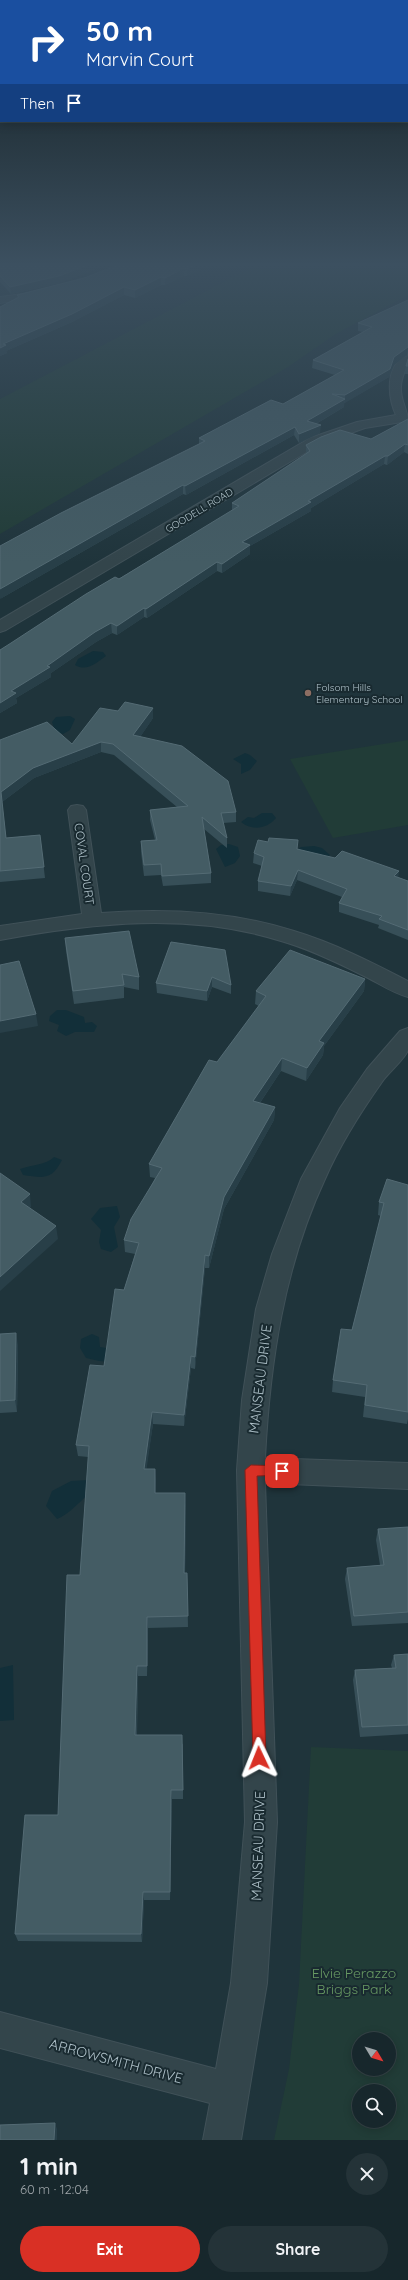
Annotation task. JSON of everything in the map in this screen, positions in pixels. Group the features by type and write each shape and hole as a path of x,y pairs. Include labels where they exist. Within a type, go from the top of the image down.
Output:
{"street":[{"path":"405,418 393,393 395,380 406,363"},
{"name":"GOODELL ROAD","path":"0,627 315,442 355,427 405,418"},
{"name":"COVAL COURT","path":"77,810 92,918"},
{"path":"0,933 92,918 168,916 222,922 275,933 326,949 408,990"},
{"name":"MANSEAU DRIVE","path":"222,2140 232,2091 250,1983 261,1822 251,1470 255,1400 269,1309 284,1254 313,1179 348,1114 375,1075 408,1036"},
{"path":"251,1470 408,1476"},
{"name":"ARROWSMITH DRIVE","path":"0,2030 232,2091"}],"green space":[{"path":"69,363 294,363 0,534 0,399"},
{"path":"408,740 408,825 333,838 290,759"},
{"name":"Elvie Perazzo Briggs Park","path":"311,1747 408,1751 408,2140 274,2140 289,2069 299,1984"}],"water":[{"path":"93,651 103,652 106,656 91,666 84,668 75,665 78,659"},
{"path":"70,716 75,719 70,730 63,734 55,731 52,722 56,717"},
{"path":"245,753 257,761 250,770 241,774 241,764 233,759"},
{"path":"262,813 272,813 276,818 268,825 259,828 250,827 241,822 248,817 254,818"},
{"path":"229,844 238,847 240,856 235,863 225,867 216,849 221,845"},
{"path":"314,846 322,848 330,855 321,863 297,850 301,847"},
{"path":"57,1010 66,1010 84,1017 85,1023 92,1022 97,1026 94,1032 75,1032 66,1036 57,1031 59,1025 49,1021 50,1016"},
{"path":"54,1157 62,1160 55,1171 47,1176 37,1177 23,1175 20,1169 43,1163"},
{"path":"117,1206 120,1217 114,1227 118,1247 111,1252 101,1249 99,1242 101,1230 91,1219 100,1208"},
{"path":"92,1334 99,1337 100,1347 125,1351 123,1363 99,1361 86,1358 80,1348 81,1339"},
{"path":"89,1480 87,1496 69,1512 57,1519 46,1506 52,1491 71,1481"},
{"path":"13,1665 14,1720 0,1721 0,1668"}],"building":[{"path":"322,363 392,363 390,369 345,395 332,394 345,399 307,421 321,425 299,434 295,427 185,486 183,485 0,589 0,546 61,513 205,441 199,438 271,400 283,404 344,370"},
{"path":"408,419 408,445 405,444 388,456 385,456 308,501 311,502 242,542 250,545 222,564 217,562 146,609 144,608 117,626 111,623 95,632 47,666 50,667 11,691 16,693 0,703 0,650 86,594 115,577 119,579 239,506 232,503 310,451 306,445 321,437 340,430 371,439"},
{"path":"125,702 153,708 133,735 182,746 228,781 236,812 221,813 227,838 202,817 211,873 162,876 161,864 144,865 141,841 157,840 150,810 188,806 113,744 101,742 33,768 1,792 6,838 40,835 44,867 0,871 0,740 47,722 72,744 100,708 118,711"},
{"path":"269,838 298,840 297,849 335,858 342,851 399,871 394,876 408,881 408,930 379,919 382,916 339,903 347,889 298,870 291,886 258,881 264,857 254,853 258,840 268,842"},
{"path":"129,931 139,977 122,974 124,985 73,991 65,938"},
{"path":"171,942 225,950 231,985 212,977 207,991 156,983"},
{"path":"290,950 365,979 319,1041 324,1043 307,1068 282,1058 253,1101 275,1107 224,1197 209,1256 205,1255 195,1357 191,1356 184,1415 152,1412 144,1469 155,1469 155,1493 185,1493 184,1573 187,1573 188,1616 147,1617 147,1666 137,1666 135,1735 182,1735 183,1790 171,1790 170,1892 143,1892 141,1934 15,1934 25,1815 58,1815 67,1575 80,1575 89,1446 76,1445 90,1365 104,1366 115,1289 124,1290 139,1243 124,1240 131,1219 162,1168 149,1164 209,1060 217,1062 266,996 256,991"},
{"path":"19,961 36,1014 0,1021 0,965"},
{"path":"0,1173 30,1194 21,1202 56,1226 0,1277"},
{"path":"387,1179 408,1185 408,1412 365,1405 367,1385 333,1380 341,1329 352,1330 384,1203 379,1202"},
{"path":"16,1333 15,1400 0,1401 0,1334"},
{"path":"408,1527 408,1612 354,1616 347,1568 384,1565 378,1529"},
{"path":"408,1654 408,1725 362,1727 355,1670 396,1668 394,1655"},
{"path":"55,2123 54,2140 0,2140 0,2125"}],"place":[{"name":"Folsom Hills Elementary School","path":"308,693"}],"route":[{"path":"259,1758 251,1470 282,1471"}]}
